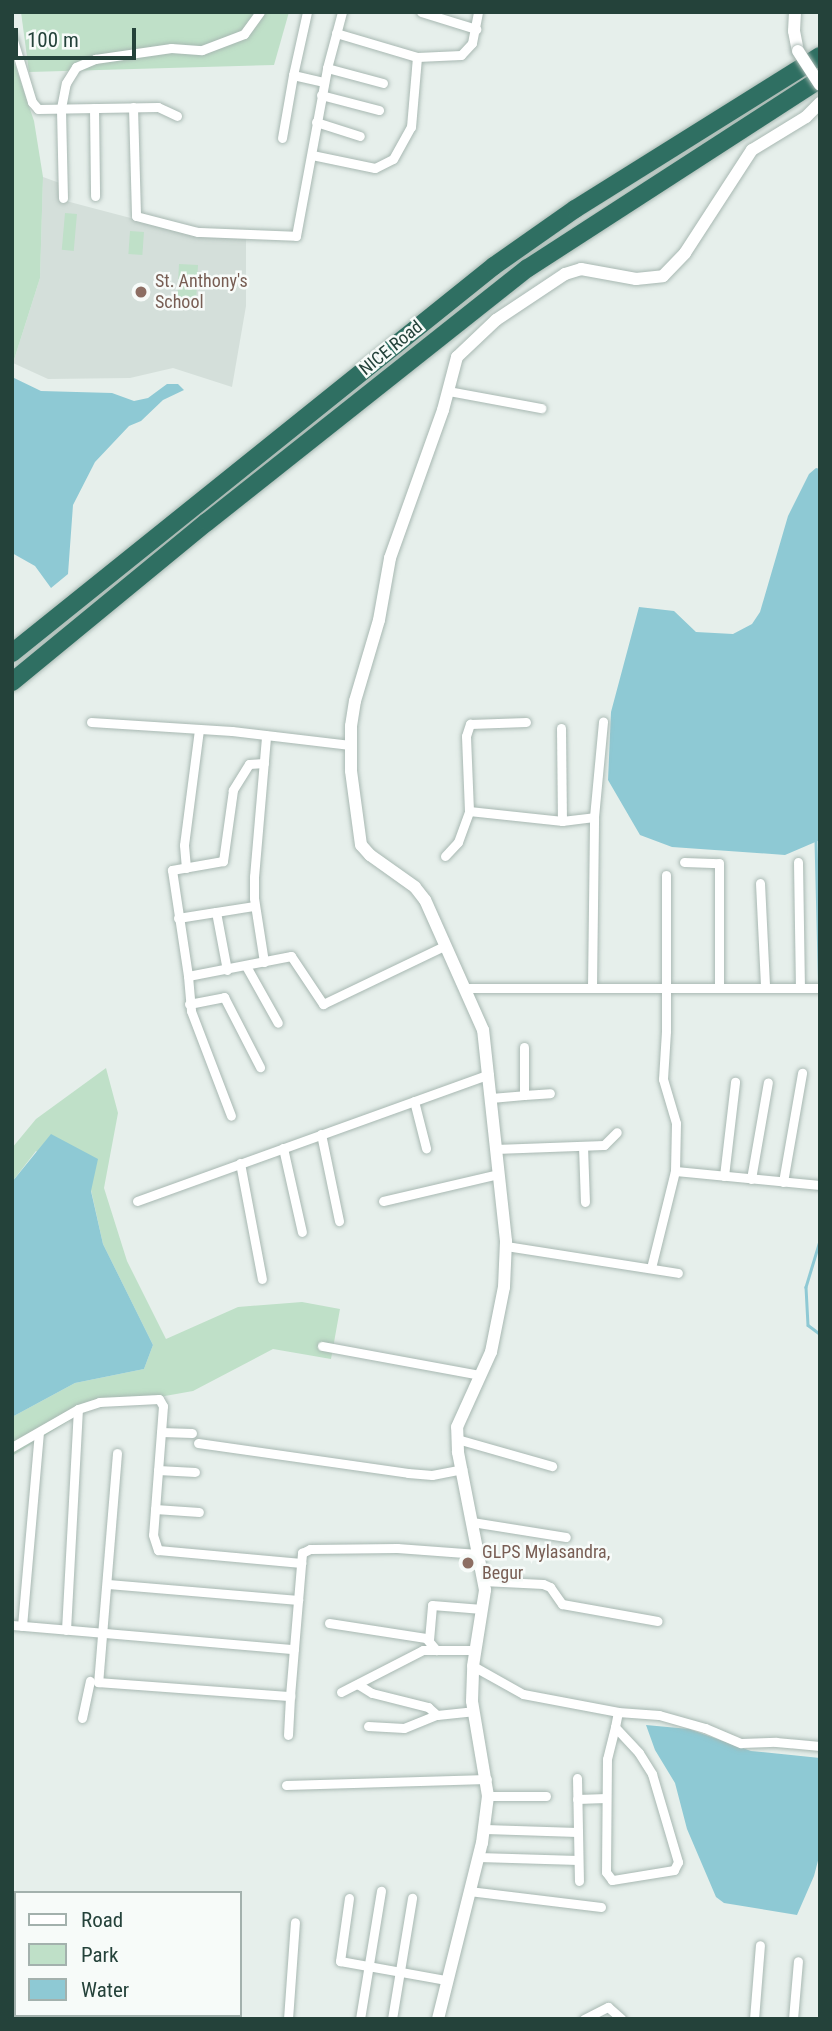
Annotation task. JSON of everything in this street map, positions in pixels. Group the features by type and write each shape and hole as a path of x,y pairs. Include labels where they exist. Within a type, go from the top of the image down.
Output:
{"highway":[{"name":"NICE Road","path":"12,653 494,266 575,209 820,56"},
{"name":"NICE Road","path":"12,682 528,268 820,79"}],"street":[{"path":"63,198 61,108 70,74 84,62 171,48 202,50 244,34 260,12"},
{"path":"282,138 307,12"},
{"path":"133,107 136,216 198,232 296,236 321,94 342,12"},
{"path":"421,12 476,29"},
{"path":"336,33 417,57 461,55 472,43 478,12"},
{"path":"794,12 798,51 820,85"},
{"path":"12,37 34,107 164,108 177,116"},
{"path":"312,155 375,168 393,159 411,127 417,57"},
{"path":"327,68 383,83"},
{"path":"293,75 324,82"},
{"path":"321,94 379,110"},
{"path":"438,2019 485,1829 488,1796 473,1711 473,1665 482,1609 483,1581 457,1439 464,1406 491,1352 499,1321 506,1246 483,1030 446,945 415,887 370,855 361,845 356,824 350,745 355,701 379,620 390,558 448,391 457,357 496,320 565,274 581,269 636,279 663,276 685,253 726,186 752,150 806,117 820,103"},
{"path":"94,108 95,196"},
{"path":"316,122 360,136"},
{"path":"448,391 541,408"},
{"path":"592,988 594,817 603,721"},
{"path":"91,722 350,745"},
{"path":"445,856 458,842 468,811 466,736 470,723 526,722"},
{"path":"561,728 562,821"},
{"path":"186,868 184,845 199,730"},
{"path":"264,962 255,906 254,877 266,736"},
{"path":"231,1116 189,1004 188,976 172,870 223,861 233,790 249,764 264,763"},
{"path":"468,811 562,821 594,817"},
{"path":"684,862 719,863 719,987"},
{"path":"798,862 800,987"},
{"path":"651,1268 675,1171 676,1123 663,1079 666,875"},
{"path":"760,883 765,987"},
{"path":"178,918 255,906"},
{"path":"216,912 227,970"},
{"path":"188,976 291,956 323,1004 446,945"},
{"path":"246,966 278,1023"},
{"path":"465,988 817,988"},
{"path":"189,1004 224,997 260,1067"},
{"path":"524,1047 524,1095"},
{"path":"783,1182 802,1073"},
{"path":"137,1201 489,1074"},
{"path":"724,1176 735,1082"},
{"path":"751,1179 768,1082"},
{"path":"491,1098 550,1093"},
{"path":"414,1101 426,1148"},
{"path":"495,1149 604,1145 617,1132"},
{"path":"321,1134 339,1221"},
{"path":"583,1146 585,1202"},
{"path":"283,1148 302,1232"},
{"path":"240,1163 262,1279"},
{"path":"675,1171 820,1185"},
{"path":"383,1201 498,1174"},
{"path":"506,1246 678,1273"},
{"path":"322,1346 480,1375"},
{"path":"12,1447 78,1409 99,1402 159,1399 163,1406 154,1541 158,1550 301,1563"},
{"path":"66,1630 78,1409"},
{"path":"161,1432 191,1433"},
{"path":"39,1433 17,1626 294,1649"},
{"path":"457,1439 552,1466"},
{"path":"198,1443 408,1473 432,1475 461,1469"},
{"path":"117,1453 98,1682 290,1696"},
{"path":"158,1470 195,1472"},
{"path":"155,1508 199,1512"},
{"path":"472,1522 566,1537"},
{"path":"288,1735 302,1553 310,1549 397,1548 478,1554"},
{"path":"483,1581 543,1584 550,1587 562,1604 657,1621"},
{"path":"108,1584 298,1600"},
{"path":"436,1650 429,1640 432,1605 482,1609"},
{"path":"329,1623 429,1640"},
{"path":"341,1692 359,1685 408,1656 436,1650 475,1650"},
{"path":"473,1665 523,1694 618,1712 659,1715 705,1728 741,1743 776,1742 820,1746"},
{"path":"82,1718 90,1681"},
{"path":"359,1685 373,1693 428,1707 437,1715"},
{"path":"368,1726 404,1728 417,1726 437,1715 473,1711"},
{"path":"615,1727 639,1753 652,1774 678,1862 676,1868 618,1880 608,1878 607,1759 618,1712"},
{"path":"286,1786 487,1779"},
{"path":"576,1779 579,1881"},
{"path":"488,1796 546,1796"},
{"path":"577,1799 607,1798"},
{"path":"485,1829 577,1832"},
{"path":"478,1857 578,1860"},
{"path":"360,2019 381,1891"},
{"path":"469,1891 601,1907"},
{"path":"349,1898 338,1957 342,1962 446,1980"},
{"path":"392,2019 412,1898"},
{"path":"288,2019 295,1922"},
{"path":"754,2019 760,1945"},
{"path":"793,2019 798,1961"},
{"path":"584,2019 608,2007 622,2019"}],"shaded area":[{"name":"St. Anthony's School","path":"43,177 65,185 66,201 195,235 246,238 246,306 232,387 173,368 130,378 48,379 13,363 40,278"}],"green space":[{"path":"21,12 289,12 274,65 29,72"},
{"path":"12,56 34,121 43,177 40,278 13,363"},
{"path":"65,213 77,214 74,251 62,250"},
{"path":"130,231 144,232 142,255 128,254"},
{"path":"179,264 198,265 196,299 177,298"},
{"path":"106,1068 118,1113 104,1188 127,1261 166,1339 238,1307 302,1302 340,1309 331,1359 273,1349 193,1391 86,1410 12,1456 12,1417 75,1383 144,1369 153,1345 103,1244 91,1190 36,1151 12,1182 12,1148 36,1119"}],"water":[{"path":"12,377 41,391 112,393 134,401 148,398 167,384 178,384 184,390 163,400 141,421 129,426 95,462 73,505 68,574 51,588 35,566 12,553"},
{"path":"816,468 820,469 820,840 785,855 672,847 640,835 608,780 611,712 639,607 674,611 696,632 733,634 752,624 760,612 788,516 809,474"},
{"path":"51,1134 98,1159 91,1191 103,1244 153,1345 144,1369 75,1383 12,1417 12,1182"},
{"path":"646,1725 689,1729 751,1751 820,1758 820,1853 814,1876 797,1915 724,1903 716,1897 687,1829 675,1783 655,1750"}],"waterway":[{"path":"816,840 820,1005"},
{"path":"820,1241 806,1287 808,1325 820,1334"}],"place":[{"name":"St. Anthony's School","path":"141,292"},
{"name":"GLPS Mylasandra, Begur","path":"468,1563"}]}
